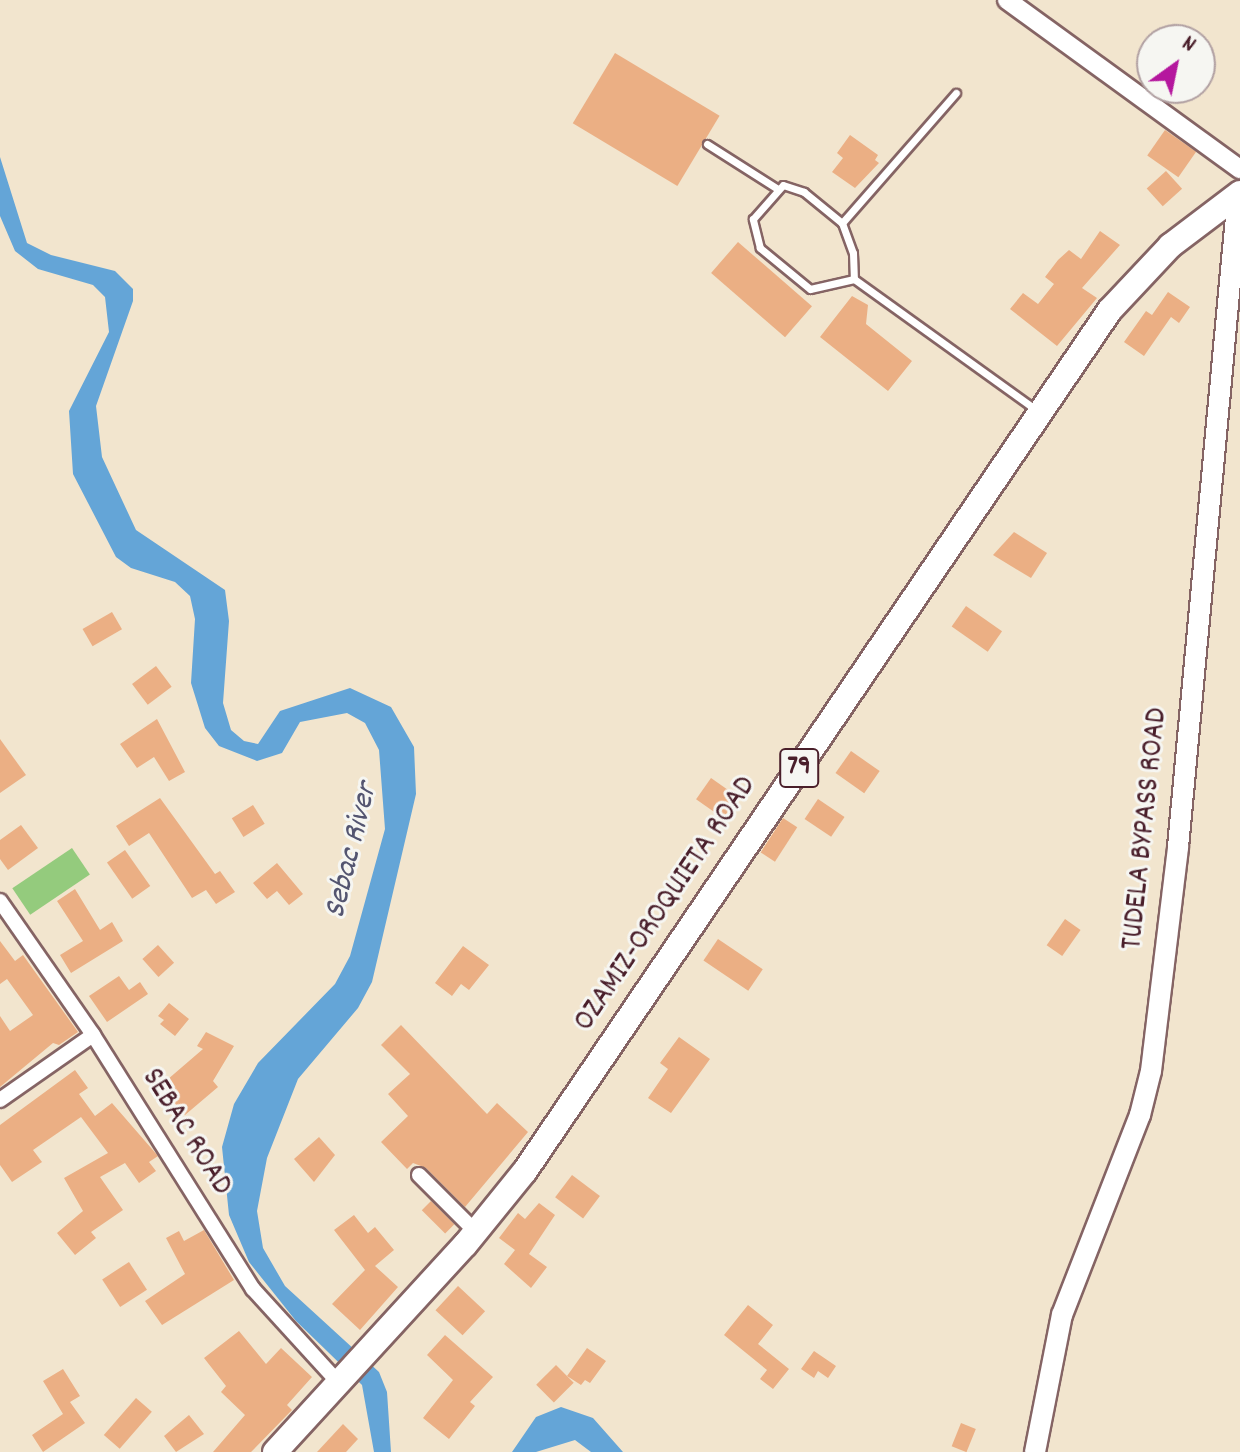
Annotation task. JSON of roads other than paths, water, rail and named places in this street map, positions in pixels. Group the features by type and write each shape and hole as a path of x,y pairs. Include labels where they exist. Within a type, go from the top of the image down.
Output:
{"highway":[{"name":"OZAMIZ-OROQUIETA ROAD","path":"275,1452 476,1232 534,1158 1110,310 1141,274 1239,194"}],"main road":[{"name":"TUDELA BYPASS ROAD","path":"1035,1452 1062,1315 1140,1115 1151,1071 1178,847 1239,194"}],"street":[{"path":"1007,0 1240,169"},
{"name":"SEBAC ROAD","path":"0,901 93,1035 253,1289 341,1379"},
{"path":"0,1100 93,1035"},
{"path":"419,1175 476,1232"}],"lane":[{"path":"842,223 956,93"},
{"path":"707,144 776,188"},
{"path":"854,279 853,253 842,223 792,185 776,188 753,219 760,248 810,289 854,279 1040,413"}],"water":[{"path":"0,157 27,243 51,255 115,271 133,289 133,301 96,406 102,457 136,530 225,590 229,621 223,703 231,730 244,741 258,744 280,711 350,688 391,707 414,747 416,794 372,982 358,1008 298,1079 267,1158 257,1211 263,1248 285,1286 379,1372 387,1392 391,1452 374,1452 362,1385 296,1321 249,1262 229,1215 222,1147 234,1104 258,1063 335,984 350,956 385,829 379,750 365,723 347,713 300,722 282,753 257,761 219,746 205,728 191,683 195,619 190,596 175,582 131,568 116,557 73,474 69,411 109,332 105,297 93,285 38,269 15,251 0,216"},
{"path":"561,1407 593,1418 623,1452 591,1452 575,1440 536,1452 512,1452 536,1417"}],"water label":[{"name":"Sebac River","path":"353,851"}]}
